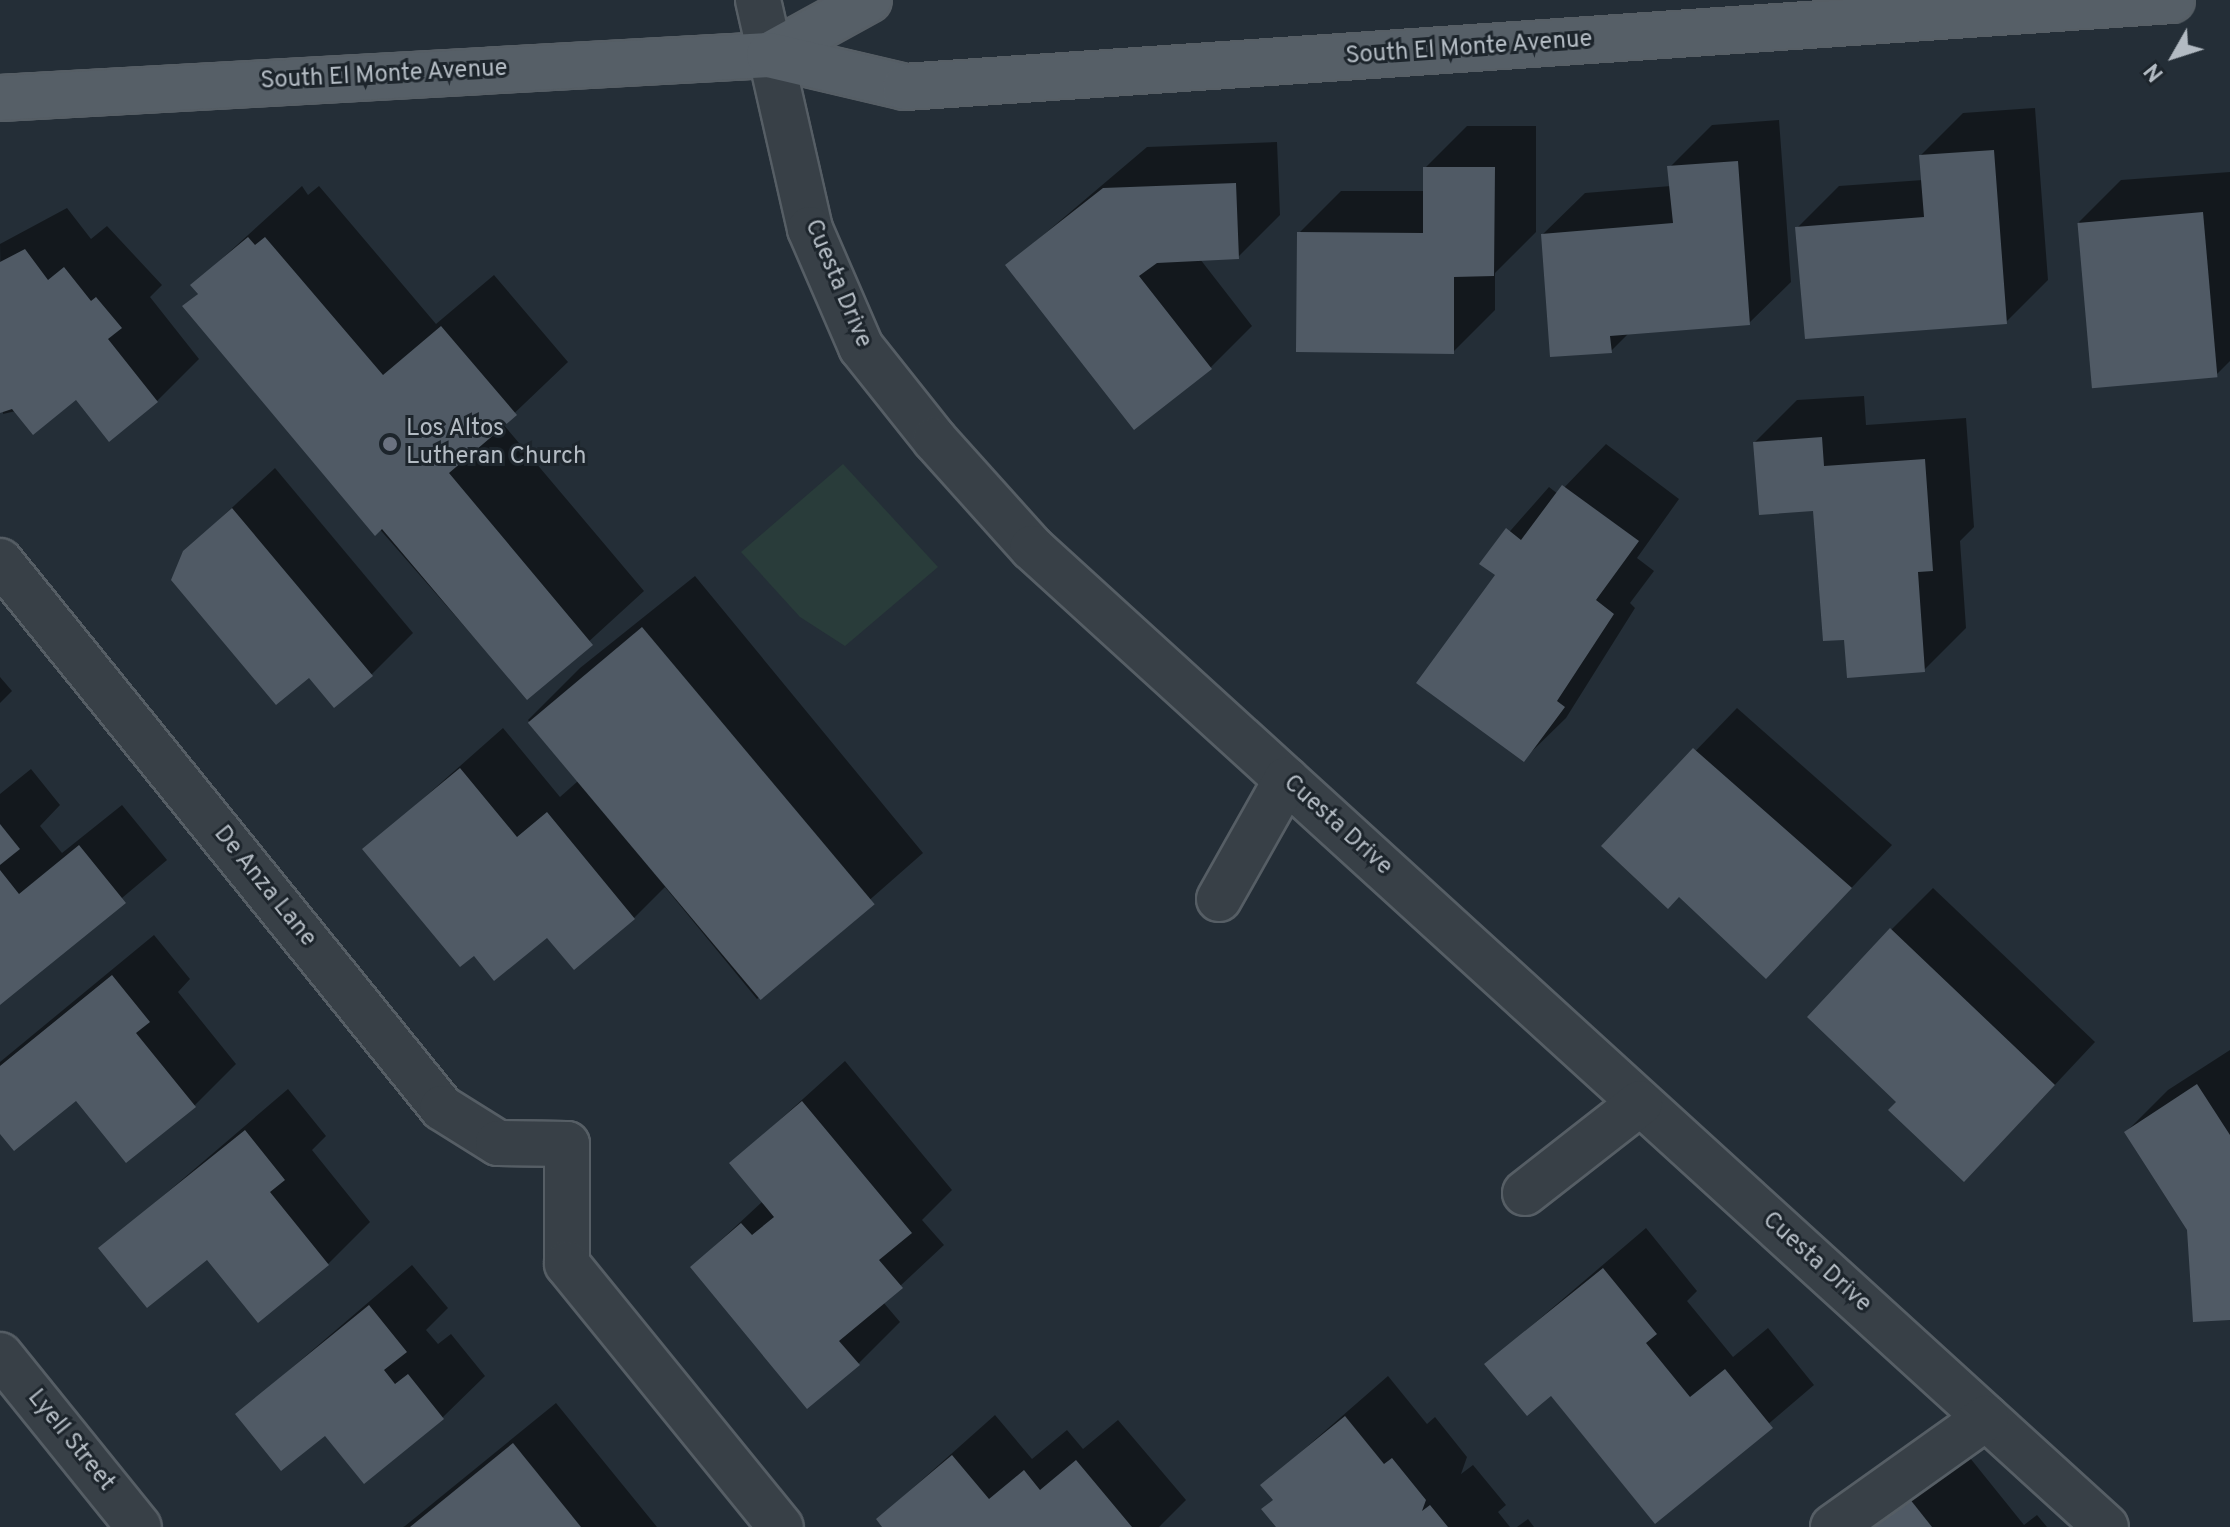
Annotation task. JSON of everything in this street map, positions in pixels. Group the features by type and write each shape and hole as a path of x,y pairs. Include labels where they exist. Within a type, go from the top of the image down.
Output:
{"main road":[{"name":"South El Monte Avenue","path":"769,55 869,0"},
{"name":"South El Monte Avenue","path":"0,98 769,55 905,87 2172,0"}],"street":[{"name":"Cuesta Drive","path":"758,0 810,229 861,347 1032,548 2106,1527"},
{"name":"De Anza Lane","path":"0,561 442,1108 498,1143 567,1144 567,1264 781,1527"},
{"path":"1219,899 1286,780"},
{"path":"1525,1193 1640,1103"},
{"name":"Lyell Street","path":"0,1355 139,1527"},
{"path":"1833,1527 1986,1418"}],"green space":[{"path":"843,464 938,567 845,646 800,617 741,552"}],"building":[{"path":"1994,150 2007,324 1805,339 1795,227 1924,217 1919,155"},
{"path":"1738,161 1750,325 1610,336 1612,353 1550,357 1541,234 1673,223 1667,166"},
{"path":"1423,167 1495,167 1494,276 1454,277 1454,354 1296,352 1297,232 1423,233"},
{"path":"1236,183 1239,259 1157,263 1139,276 1212,369 1134,430 1005,265 1103,188"},
{"path":"2203,212 2217,377 2092,388 2077,223"},
{"name":"Los Altos Lutheran Church","path":"248,237 255,245 265,237 383,375 441,326 517,415 449,473 593,645 527,700 382,529 375,536 182,306 198,294 190,285"},
{"path":"25,249 48,280 64,267 91,301 96,297 122,328 108,339 158,402 109,442 76,400 33,435 12,409 0,413 0,262"},
{"path":"1822,437 1824,466 1925,459 1933,571 1918,572 1925,672 1847,678 1844,640 1823,641 1813,511 1759,515 1753,442"},
{"path":"1562,485 1639,541 1596,600 1614,614 1557,701 1565,707 1524,762 1416,683 1495,575 1479,564 1506,528 1521,540"},
{"path":"232,508 373,676 334,708 309,678 276,705 171,580 183,551"},
{"path":"642,627 875,904 761,1000 528,723"},
{"path":"1693,748 1852,888 1766,979 1679,897 1668,909 1601,846"},
{"path":"460,768 517,837 547,812 635,919 574,970 547,938 494,981 474,956 460,967 362,849"},
{"path":"0,824 20,849 0,865"},
{"path":"79,845 126,903 0,1005 0,870 19,894"},
{"path":"1890,928 2055,1085 1964,1182 1888,1110 1896,1102 1807,1017"},
{"path":"112,975 150,1022 136,1033 196,1107 126,1163 76,1101 14,1151 0,1134 0,1066"},
{"path":"2197,1084 2230,1135 2230,1320 2193,1322 2187,1230 2124,1132"},
{"path":"802,1101 912,1233 879,1260 903,1288 839,1341 860,1365 807,1409 690,1267 741,1223 752,1235 774,1217 729,1163"},
{"path":"245,1130 285,1180 270,1192 329,1265 258,1323 207,1260 147,1308 98,1248"},
{"path":"1603,1268 1657,1334 1646,1343 1690,1397 1725,1369 1773,1428 1655,1524 1551,1396 1527,1416 1484,1364"},
{"path":"369,1305 407,1352 384,1370 395,1384 408,1374 444,1419 364,1484 325,1436 281,1471 235,1414"},
{"path":"1345,1416 1384,1464 1392,1458 1426,1500 1422,1511 1430,1505 1448,1527 1276,1527 1261,1509 1273,1500 1260,1485"},
{"path":"513,1443 581,1527 410,1527"},
{"path":"952,1455 989,1499 1024,1470 1040,1490 1076,1460 1132,1527 882,1527 876,1519"},
{"path":"1909,1498 1932,1527 1873,1527"}],"place":[{"name":"Los Altos Lutheran Church","path":"390,444"}]}
